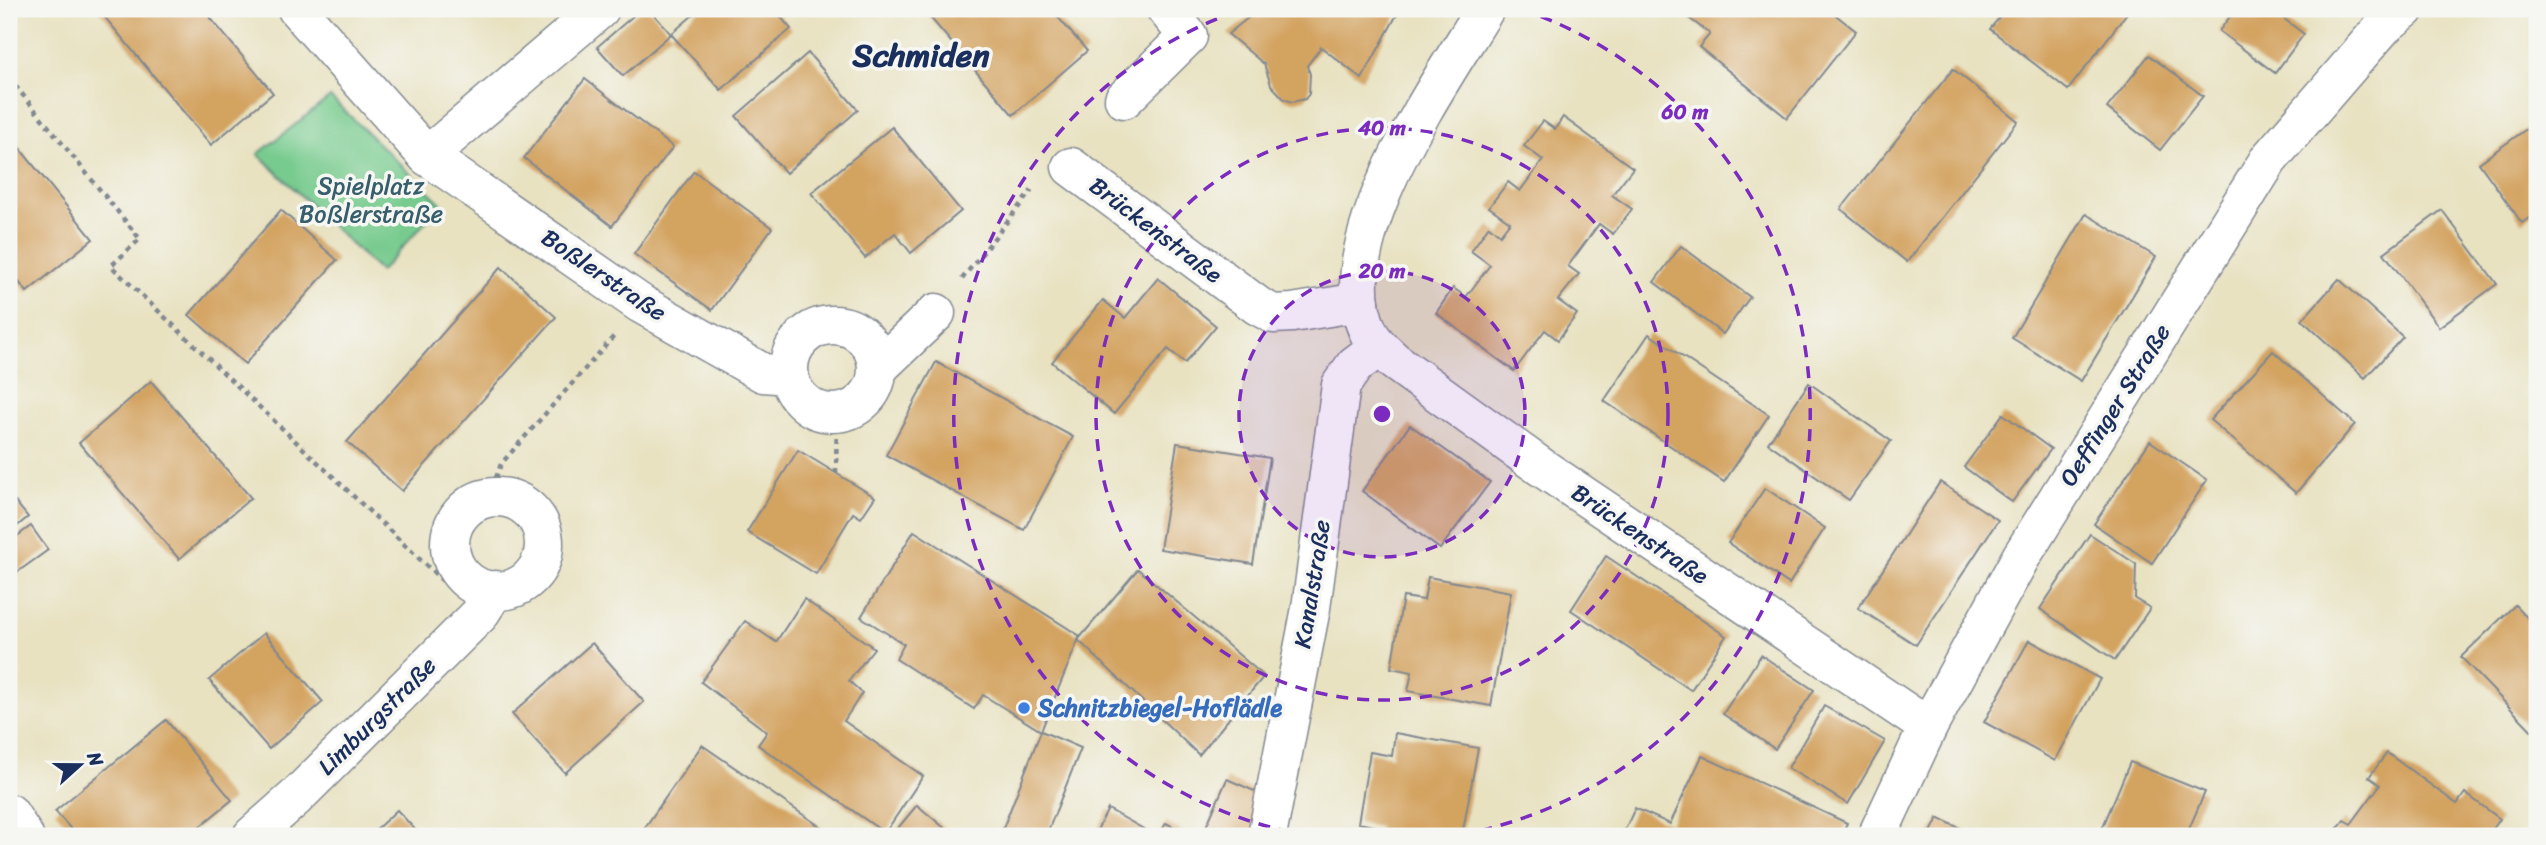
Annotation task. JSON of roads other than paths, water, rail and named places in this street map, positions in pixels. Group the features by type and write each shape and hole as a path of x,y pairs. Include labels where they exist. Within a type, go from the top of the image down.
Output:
{"street":[{"name":"Boßlerstraße","path":"297,9 427,156 641,304 763,373 789,374"},
{"path":"427,156 600,9"},
{"path":"1369,325 1364,249 1371,220 1386,181 1415,126 1485,9"},
{"name":"Oeffinger Straße","path":"1877,836 1928,727 2021,556 2269,159 2383,27 2405,9"},
{"path":"1124,99 1177,22"},
{"name":"Brückenstraße","path":"1071,167 1258,306 1273,314 1292,313 1369,325 1541,467 1928,727"},
{"path":"878,368 936,313"},
{"path":"830,324 844,326 862,336 875,354 878,368 876,380 864,401 852,409 837,413 822,412 810,407 792,387 789,374 789,363 798,341 818,327 830,324"},
{"name":"Kanalstraße","path":"1267,836 1311,608 1341,384 1355,365 1369,325"},
{"name":"Limburgstraße","path":"252,836 304,788 487,603 516,587 535,571 544,548 540,524 524,505 512,499 489,497 470,505 460,514 453,528 451,552 461,573 480,587 487,603"},
{"path":"9,813 24,836"}],"place":[{"name":"Schnitzbiegel-Hoflädle","path":"1024,708"}],"district":[{"name":"Schmiden","path":"921,55"}],"park label":[{"name":"Spielplatz Boßlerstraße","path":"371,200"}]}
